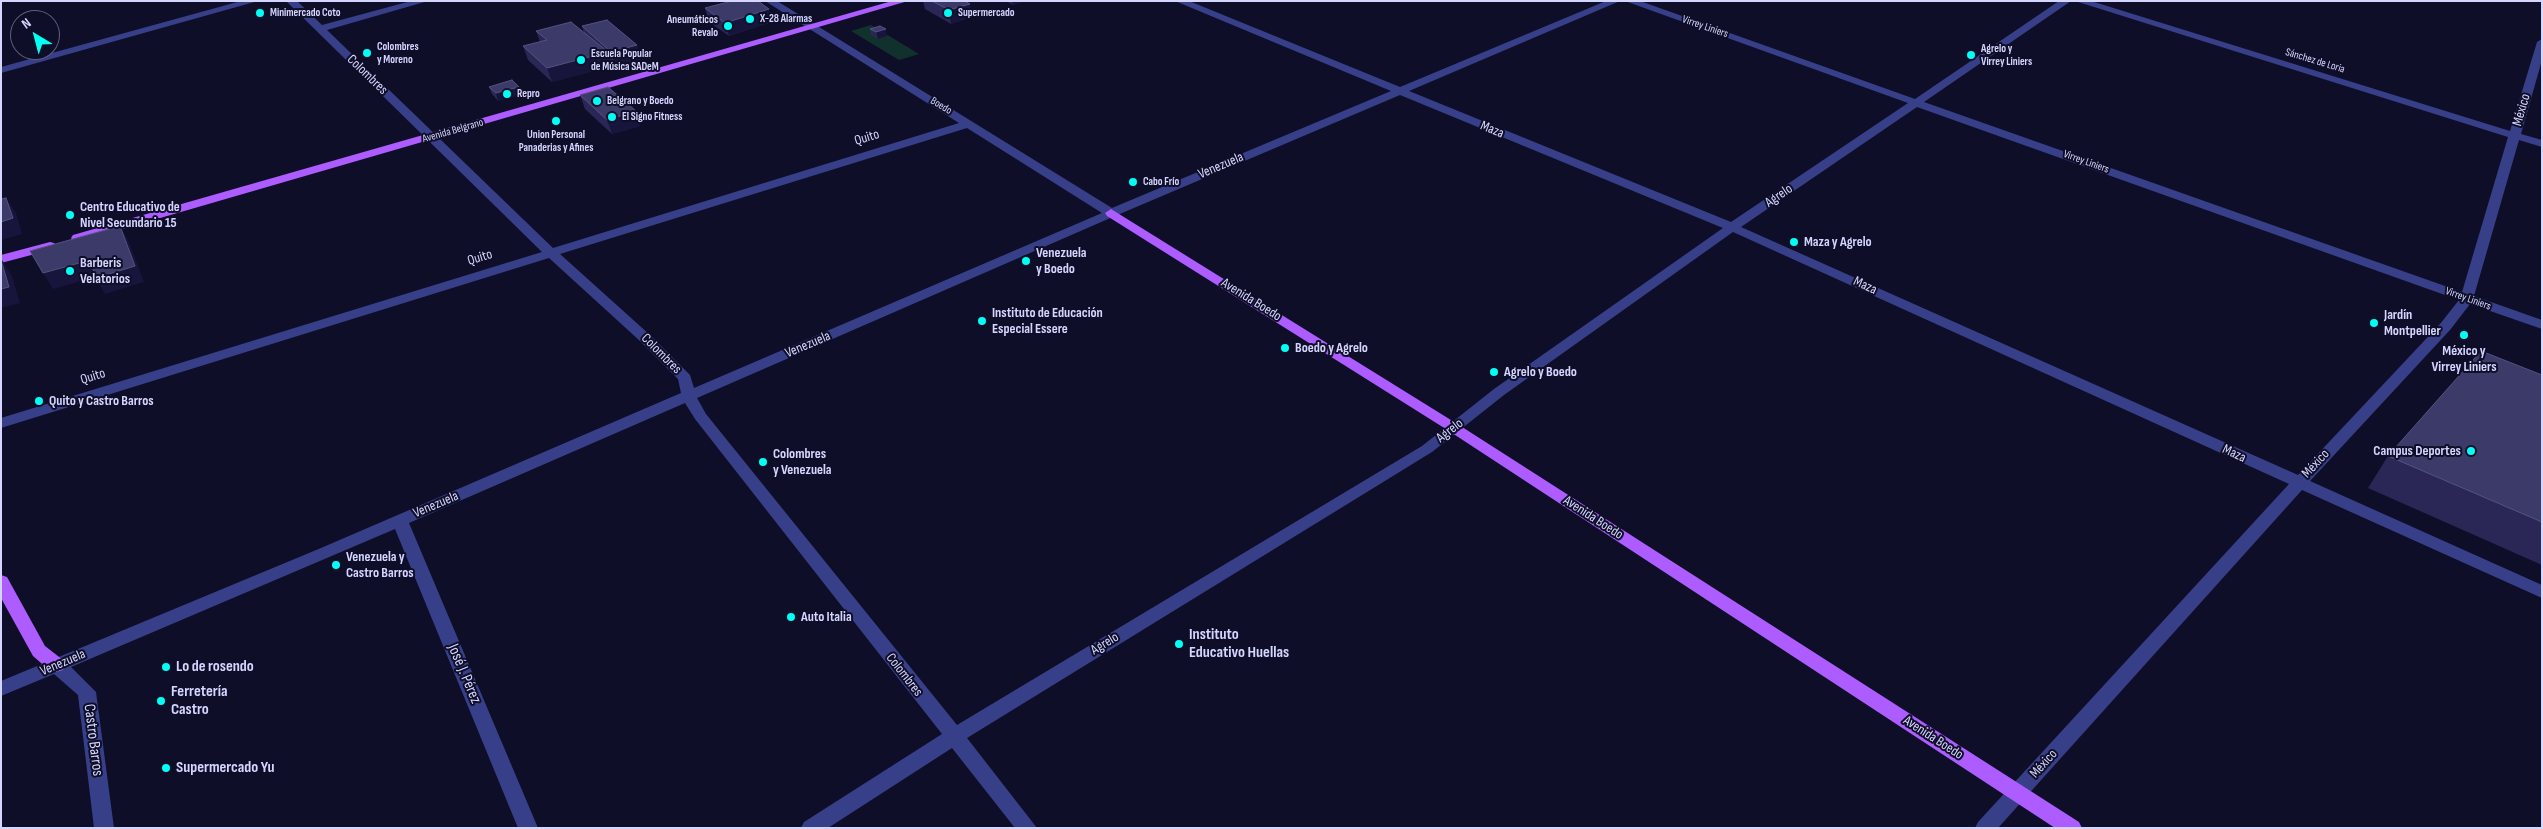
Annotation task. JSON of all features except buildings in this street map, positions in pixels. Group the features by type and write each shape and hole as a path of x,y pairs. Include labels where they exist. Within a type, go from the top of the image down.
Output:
{"main road":[{"name":"Avenida Belgrano","path":"1,260 903,1"},
{"name":"Avenida Boedo","path":"1111,213 1454,428 2072,828"},
{"path":"1,581 38,651 56,666"}],"street":[{"path":"1,70 253,1"},
{"name":"Colombres","path":"291,1 550,253 645,338 685,378 690,396 700,416 1027,828"},
{"path":"320,29 423,1"},
{"name":"Boedo","path":"770,1 1111,213"},
{"name":"Maza","path":"1180,1 1398,92 1785,249 2298,484 2542,592"},
{"name":"Venezuela","path":"1,689 690,396 1111,213 1615,1"},
{"name":"Virrey Liniers","path":"1630,1 2542,325"},
{"name":"Agrelo","path":"811,828 953,737 1427,449 1499,392 1731,228 2066,1"},
{"name":"Sánchez de Loria","path":"2080,1 2542,144"},
{"name":"México","path":"1985,828 2298,484 2445,327 2467,298 2542,42"},
{"name":"Quito","path":"1,423 969,124"},
{"name":"José J. Pérez","path":"400,520 528,828"},
{"name":"Castro Barros","path":"56,666 87,692 104,828"}],"green space":[{"path":"871,25 919,54 899,60 851,31"}],"place":[{"name":"Minimercado Coto","path":"260,13"},
{"name":"Supermercado","path":"948,13"},
{"name":"X-28 Alarmas","path":"750,19"},
{"name":"Aneumáticos Revalo","path":"728,26"},
{"name":"Colombres y Moreno","path":"367,53"},
{"name":"Agrelo y Virrey Liniers","path":"1971,55"},
{"name":"Escuela Popular de Música SADeM","path":"581,60"},
{"name":"Repro","path":"507,94"},
{"name":"Belgrano y Boedo","path":"597,101"},
{"name":"El Signo Fitness","path":"612,117"},
{"name":"Union Personal Panaderias y Afines","path":"556,121"},
{"name":"Cabo Frío","path":"1133,182"},
{"name":"Centro Educativo de Nivel Secundario 15","path":"70,215"},
{"name":"Maza y Agrelo","path":"1794,242"},
{"name":"Venezuela y Boedo","path":"1026,261"},
{"name":"Barberis Velatorios","path":"70,271"},
{"name":"Instituto de Educación Especial Essere","path":"982,321"},
{"name":"Jardín Montpellier","path":"2374,323"},
{"name":"México y Virrey Liniers","path":"2464,335"},
{"name":"Boedo y Agrelo","path":"1285,348"},
{"name":"Agrelo y Boedo","path":"1494,372"},
{"name":"Quito y Castro Barros","path":"39,401"},
{"name":"Campus Deportes","path":"2471,451"},
{"name":"Colombres y Venezuela","path":"763,462"},
{"name":"Venezuela y Castro Barros","path":"336,565"},
{"name":"Auto Italia","path":"791,617"},
{"name":"Instituto Educativo Huellas","path":"1179,644"},
{"name":"Lo de rosendo","path":"166,667"},
{"name":"Ferretería Castro","path":"161,701"},
{"name":"Supermercado Yu","path":"166,768"}]}
